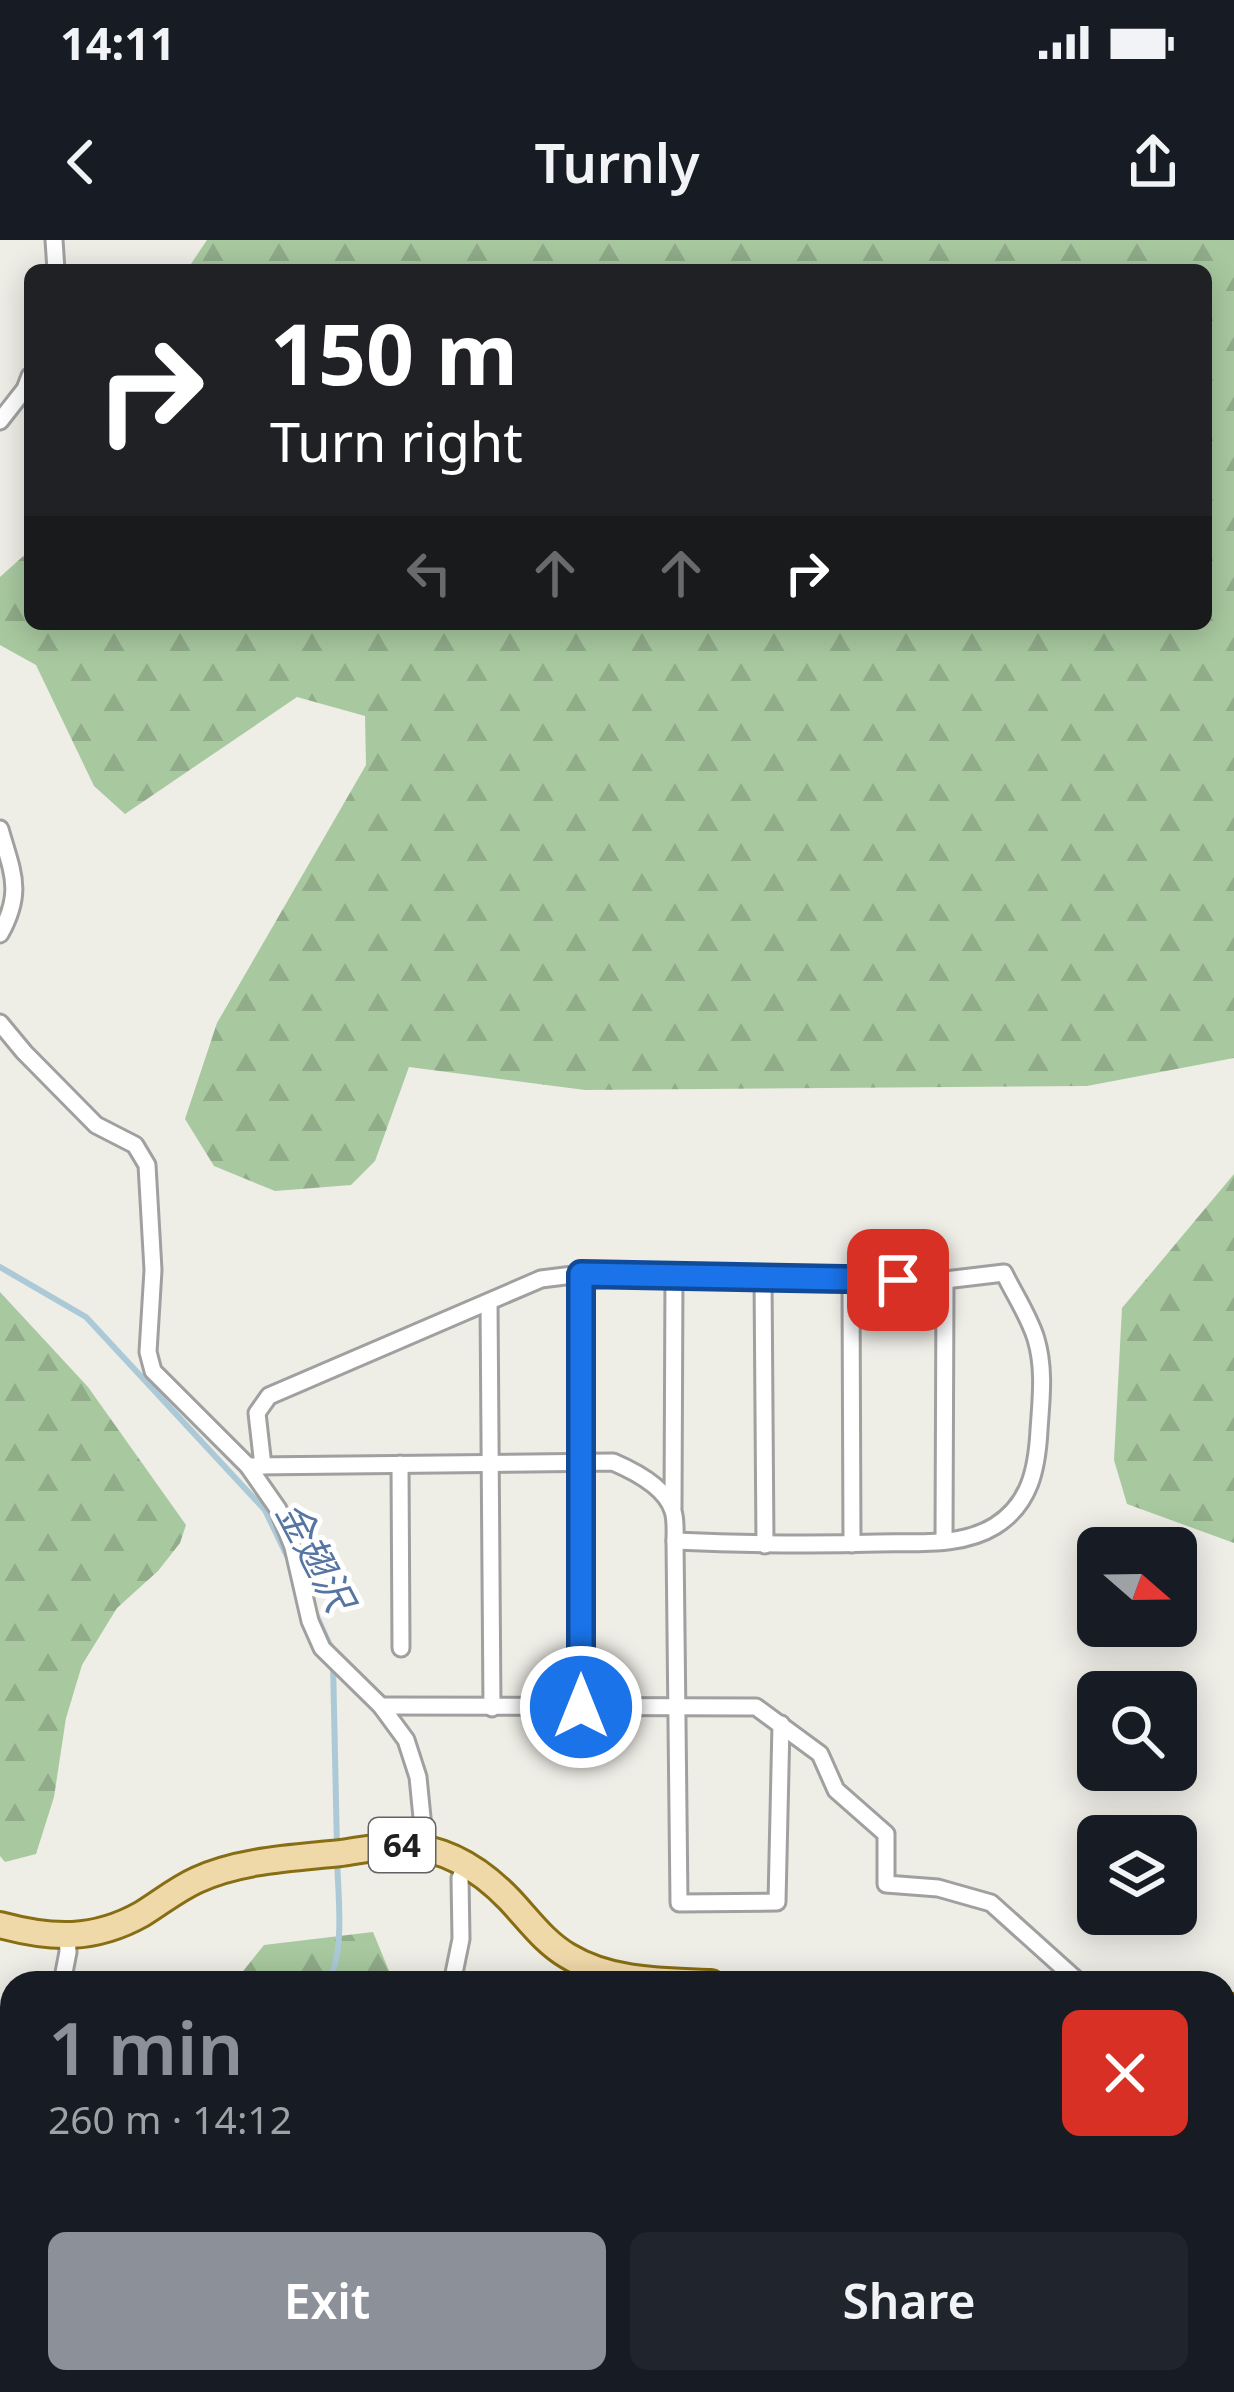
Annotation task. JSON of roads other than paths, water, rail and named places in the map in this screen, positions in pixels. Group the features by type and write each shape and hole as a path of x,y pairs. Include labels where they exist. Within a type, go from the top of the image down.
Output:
{"main road":[{"name":"64","path":"0,1925 37,1935 90,1934 120,1925 198,1879 225,1870 402,1845 425,1848 466,1864 498,1889 548,1941 600,1971"}],"street":[{"path":"0,421 24,390"},
{"path":"0,829 15,898 0,934"},
{"path":"0,1023 96,1125 135,1144 147,1165 153,1270 148,1352 153,1371 256,1466 292,1547 310,1621 322,1648 381,1706 406,1740 418,1777 425,1848"},
{"path":"256,1466 257,1413 269,1396 541,1279 674,1274 944,1280 1004,1273 1036,1336 1042,1370 1038,1463 1020,1503 997,1525 944,1541 675,1541"},
{"path":"581,1274 581,1707"},
{"path":"674,1274 679,1903 777,1902 781,1724"},
{"path":"763,1276 765,1544"},
{"path":"851,1279 852,1544"},
{"path":"944,1280 944,1541"},
{"path":"489,1302 492,1708"},
{"path":"256,1466 613,1462 658,1489 673,1508"},
{"path":"400,1464 401,1648"},
{"path":"381,1706 756,1707 820,1754 836,1790 886,1834 886,1884 938,1888 991,1903 1067,1971"},
{"path":"455,1971 461,1940 460,1878 466,1864"},
{"path":"66,1971 67,1936"}],"waterway":[{"name":"金翅沢","path":"0,1267 86,1317 265,1510 288,1558"},
{"name":"金翅沢","path":"313,1608 332,1650"},
{"name":"金翅沢","path":"333,1663 337,1848"},
{"name":"金翅沢","path":"332,1971 339,1942 337,1861"}]}
